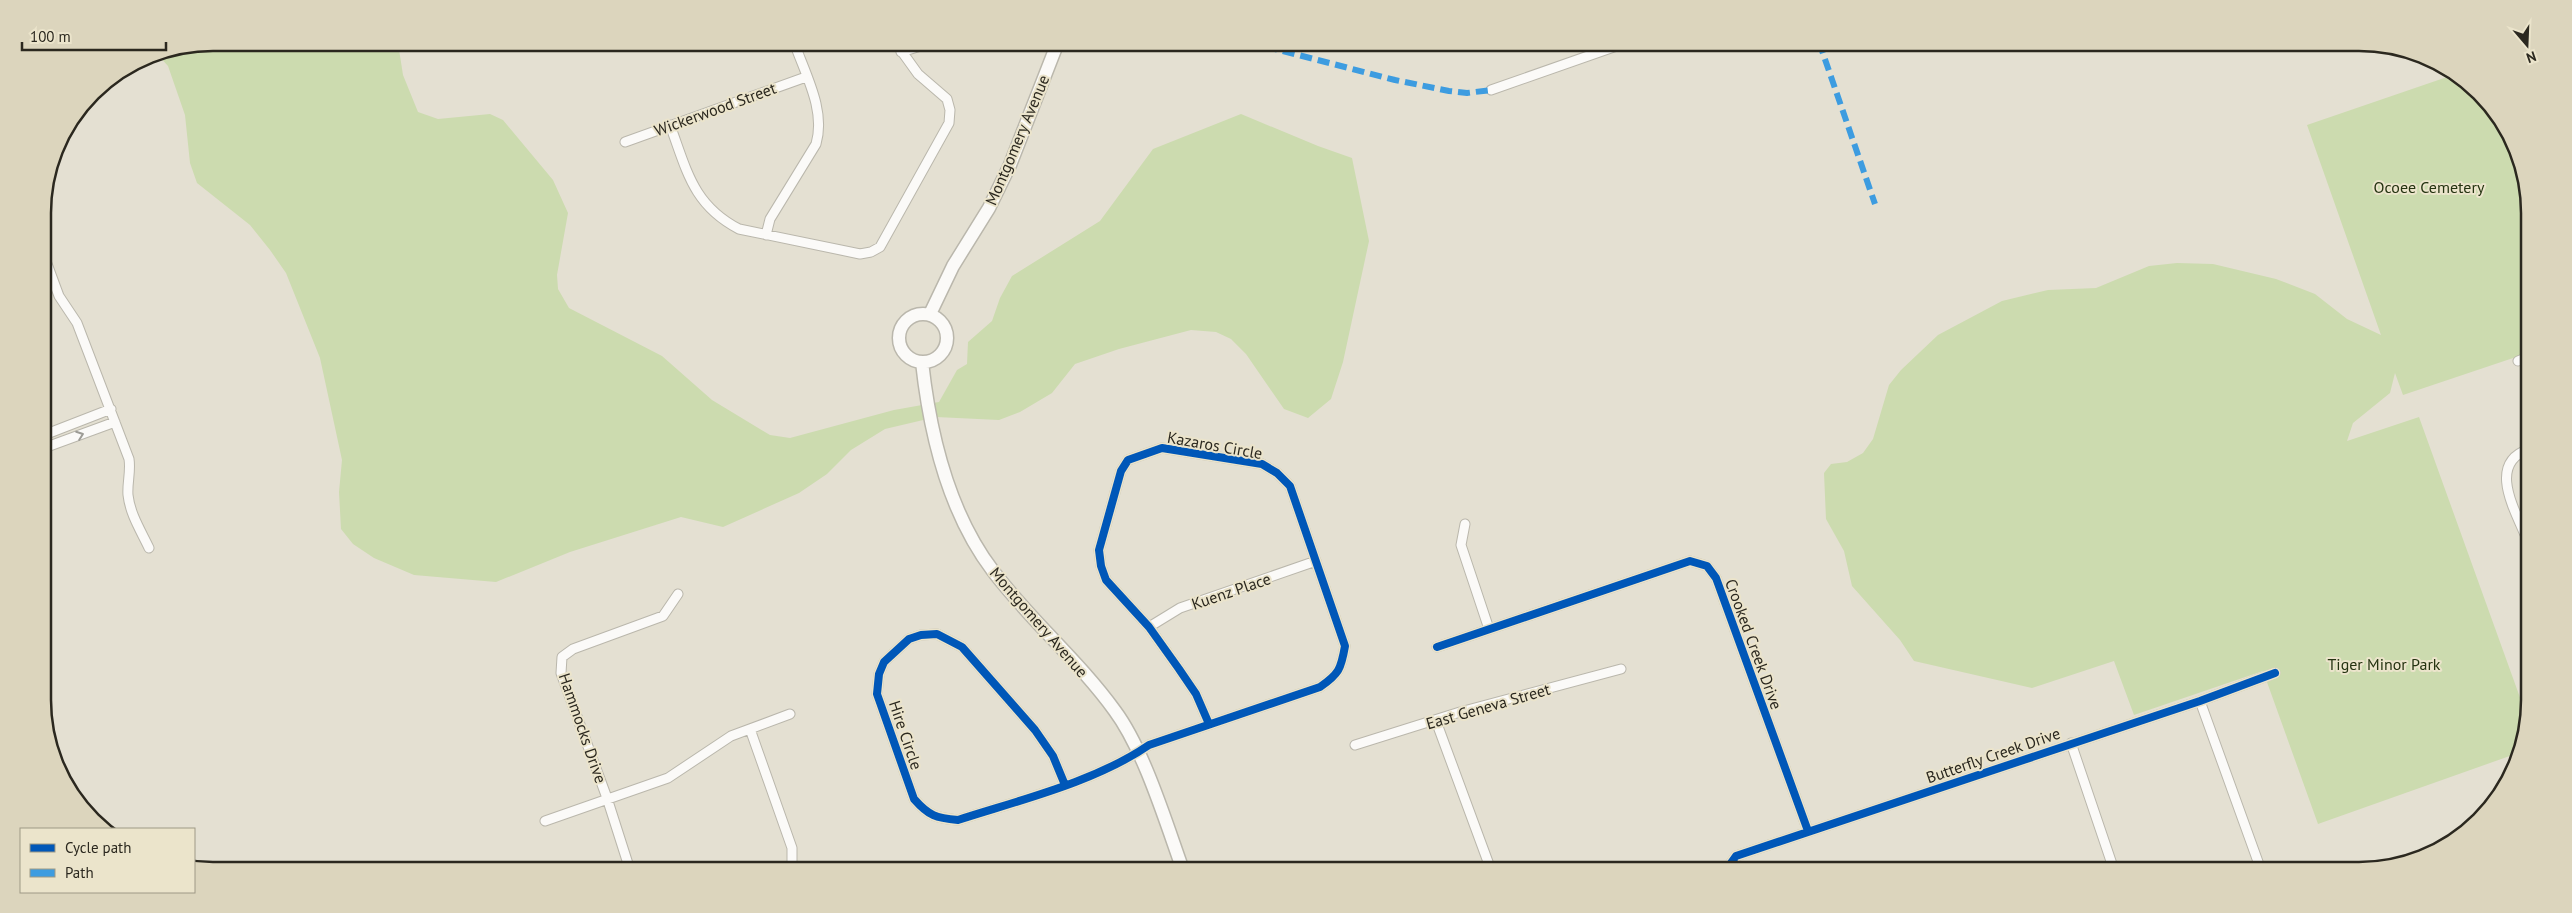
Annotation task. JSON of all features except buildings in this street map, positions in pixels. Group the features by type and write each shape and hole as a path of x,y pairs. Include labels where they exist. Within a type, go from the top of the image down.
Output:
{"street":[{"path":"1490,90 1601,51"},
{"path":"766,235 770,218 816,144 820,132 820,115 797,52"},
{"path":"670,125 695,192 721,220 739,229 766,235 860,254 871,252 880,247 949,123 950,110 947,99 918,74 901,52"},
{"name":"Montgomery Avenue","path":"930,314 953,266 989,208 1010,165 1054,52"},
{"name":"Wickerwood Street","path":"624,142 806,77"},
{"path":"52,277 59,296 77,323 129,459 131,471 128,493 130,507 149,548"},
{"path":"930,314 942,322 948,338 946,346 938,357 922,362 906,356 901,349 899,332 906,320 913,315 930,314"},
{"name":"Montgomery Avenue","path":"922,362 930,426 955,503 972,539 994,572 1076,663 1116,712 1138,753 1181,862"},
{"path":"52,432 110,410"},
{"path":"52,445 115,422"},
{"name":"Kazaros Circle","path":"1138,753 1150,745 1320,687 1336,676 1342,664 1345,646 1290,486 1277,473 1262,464 1162,448 1128,460 1121,470 1099,550 1101,566 1106,580 1149,627 1196,694 1209,724"},
{"path":"2521,452 2517,453 2508,464 2505,479 2521,522"},
{"path":"1464,524 1461,545 1489,629"},
{"name":"Kuenz Place","path":"1149,627 1180,608 1316,561"},
{"name":"Crooked Creek Drive","path":"1437,647 1690,561 1707,566 1716,578 1808,831"},
{"name":"Hammocks Drive","path":"627,862 607,798 561,673 562,657 573,649 663,616 678,594"},
{"name":"Hire Circle","path":"1064,785 1053,756 1035,730 962,647 937,634 921,635 909,639 884,662 879,674 877,694 914,799 925,812 941,818 958,820 1064,785 1138,753"},
{"name":"East Geneva Street","path":"1355,745 1621,670"},
{"name":"Butterfly Creek Drive","path":"1732,861 1736,856 1808,831 2200,701 2275,673"},
{"path":"2200,701 2258,861"},
{"path":"545,820 668,778 725,740 790,714"},
{"path":"1436,721 1488,861"},
{"path":"750,729 792,848 792,862"},
{"path":"2071,743 2111,861"}],"green space":[{"path":"203,52 399,52 403,75 418,112 438,119 490,114 503,120 553,180 568,213 557,275 558,289 569,308 662,356 712,400 770,435 790,438 894,410 939,402 957,370 967,364 968,342 992,321 1000,298 1012,276 1100,221 1153,149 1241,114 1352,158 1369,241 1343,362 1331,399 1308,418 1284,409 1246,354 1231,339 1216,332 1191,330 1119,349 1075,364 1052,393 1020,412 999,420 936,417 885,429 851,450 827,474 799,493 723,527 681,517 570,552 496,582 414,575 374,558 353,544 341,529 339,492 342,460 320,358 286,273 270,250 250,225 197,183 190,163 185,115 168,66 162,60 182,54"},
{"path":"2446,77 2473,99 2499,132 2512,161 2518,182 2521,213 2521,355 2403,395 2395,373 2390,393 2353,423 2347,441 2419,417 2521,700 2519,721 2512,752 2510,756 2318,824 2263,671 2134,715 2114,661 2032,688 1914,661 1900,640 1852,586 1844,551 1826,519 1824,473 1831,464 1847,462 1863,453 1873,439 1889,385 1901,370 1938,335 2002,301 2048,290 2096,288 2149,266 2177,263 2213,264 2276,279 2315,294 2347,319 2381,335 2307,125"}],"marked path":[{"path":"1285,51 1395,80 1449,91 1467,93 1491,90"},
{"path":"1822,51 1875,204"}],"cycle path":[{"path":"1065,785 1053,756 1035,730 962,647 937,634 921,635 909,639 884,662 879,674 877,694 914,799 933,815 958,820 1081,780 1105,770 1149,745 1320,687 1335,674 1342,660 1345,646 1290,486 1277,473 1262,464 1162,448 1128,460 1121,471 1099,550 1101,566 1106,580 1149,627 1179,669 1196,694 1209,724"},
{"path":"1437,647 1690,561 1707,566 1716,578 1808,831"},
{"path":"1732,861 1736,856 2200,701 2275,673"}],"park label":[{"name":"Ocoee Cemetery","path":"2429,187"},
{"name":"Tiger Minor Park","path":"2384,664"}]}
